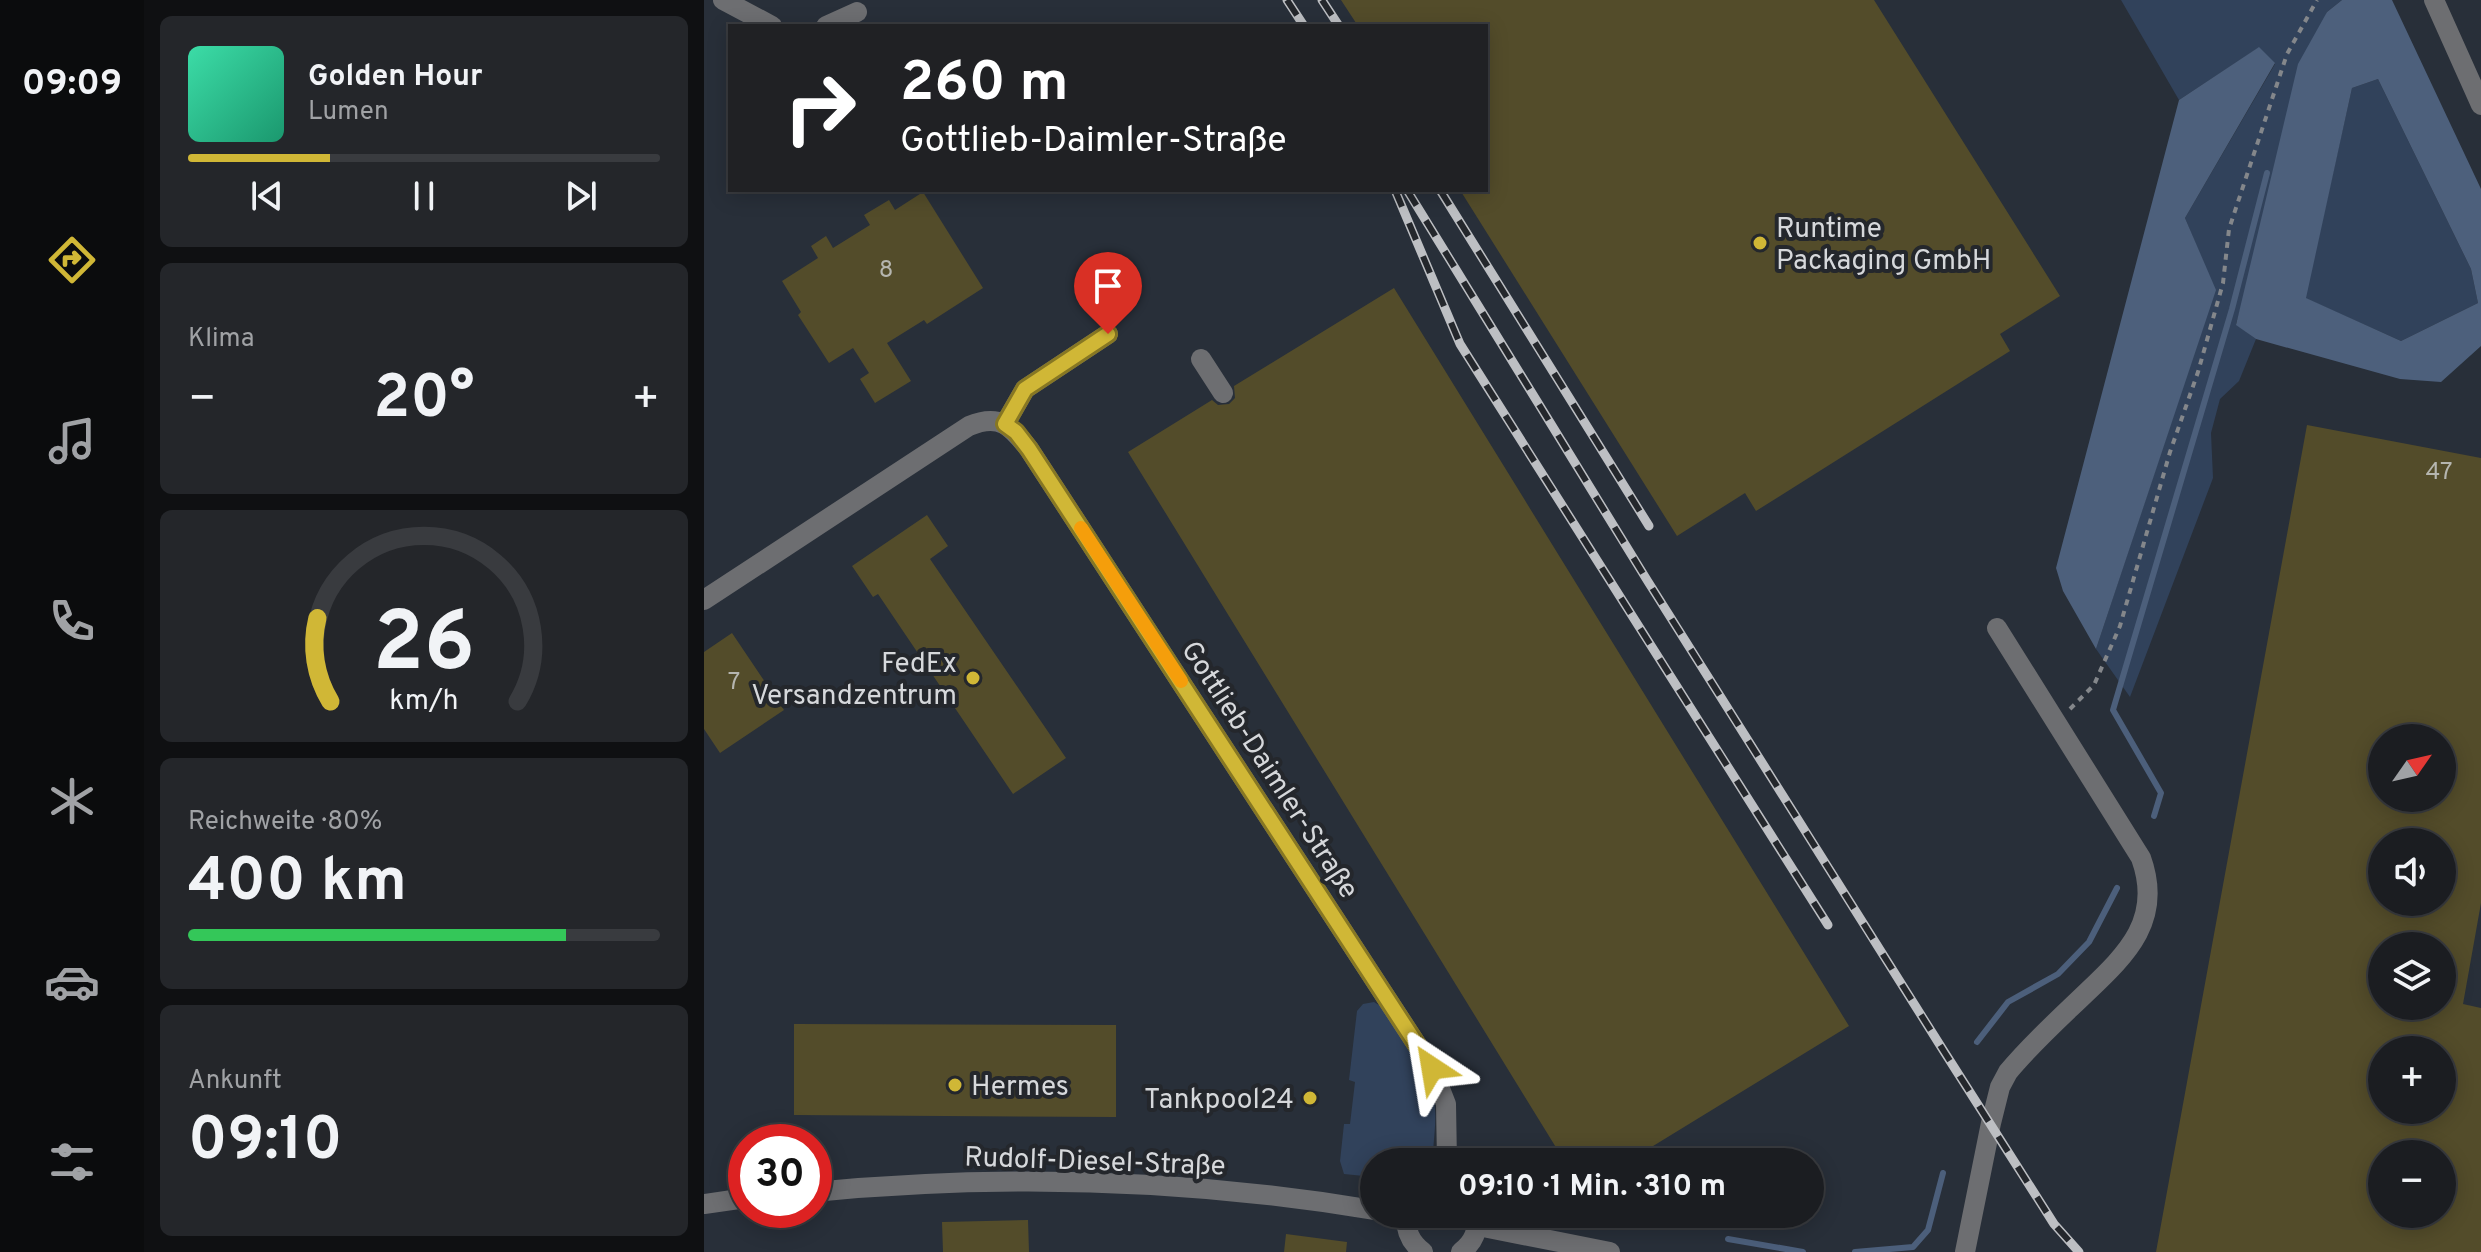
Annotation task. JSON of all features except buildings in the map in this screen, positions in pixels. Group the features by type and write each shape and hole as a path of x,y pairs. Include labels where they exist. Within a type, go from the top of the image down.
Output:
{"street":[{"path":"723,0 768,24"},
{"path":"2434,0 2481,105"},
{"path":"830,24 857,12"},
{"path":"704,600 969,426 994,420 1005,424 1025,389 1108,334"},
{"path":"1201,359 1223,393"},
{"name":"Gottlieb-Daimler-Straße","path":"1005,424 1029,449 1432,1068 1446,1104 1447,1148"},
{"path":"1965,1252 2000,1087 2008,1072 2122,958 2143,923 2149,900 2148,878 2141,858 1997,628"},
{"name":"Rudolf-Diesel-Straße","path":"832,1191 948,1182 1128,1184 1222,1191 1360,1208"},
{"path":"704,1204 728,1201"},
{"path":"1407,1228 1410,1238 1423,1252"},
{"path":"1461,1252 1474,1237 1476,1228"},
{"path":"1510,1228 1610,1252"}],"path":[{"path":"2057,722 2094,685 2120,626 2223,283 2229,229 2287,54 2317,0"}],"shaded area":[{"path":"704,0 2481,0 2481,1252 704,1252"},
{"path":"2121,0 2342,0 2327,12 2236,324 2256,339 2239,381 2220,399 2211,433 2213,478 2130,697 2096,649 2215,290 2185,218 2275,64 2258,48 2179,100"},
{"path":"2342,0 2392,0 2481,189 2481,346 2441,382 2400,379 2256,339 2236,325 2298,64 2327,12","holes":["2378,79 2471,269 2478,303 2401,341 2306,298 2352,88"]},
{"path":"2259,47 2275,63 2185,218 2216,290 2096,649 2063,591 2056,568 2179,100"},
{"path":"2378,79 2471,269 2478,303 2401,341 2305,298 2352,88"},
{"path":"1374,1002 1382,1007 1420,1064 1431,1088 1435,1120 1433,1148 1360,1148 1360,1176 1344,1174 1340,1161 1344,1124 1350,1124 1355,1082 1349,1080 1357,1011 1363,1004"}],"waterway":[{"path":"2154,816 2161,793 2113,710 2232,309 2267,173"},
{"path":"1977,1042 2008,1002 2058,974 2089,942 2117,888"},
{"path":"1855,1252 1913,1247 1928,1230 1943,1173"},
{"path":"1728,1239 1803,1252"}],"railway":[{"path":"1287,0 1303,24"},
{"path":"1322,0 1338,24"},
{"path":"1396,192 1460,344 1828,925"},
{"path":"1408,192 1647,580 1945,1053 2054,1224 2079,1252"},
{"path":"1441,192 1649,526"}],"slow traffic":[{"path":"1081,528 1181,681"}],"place":[{"name":"Runtime Packaging GmbH","path":"1760,243"},
{"name":"FedEx Versandzentrum","path":"973,678"},
{"name":"Hermes","path":"955,1085"},
{"name":"Tankpool24","path":"1310,1098"}],"route":[{"path":"1108,334 1025,389 1005,424 1029,449 1432,1068"}]}
